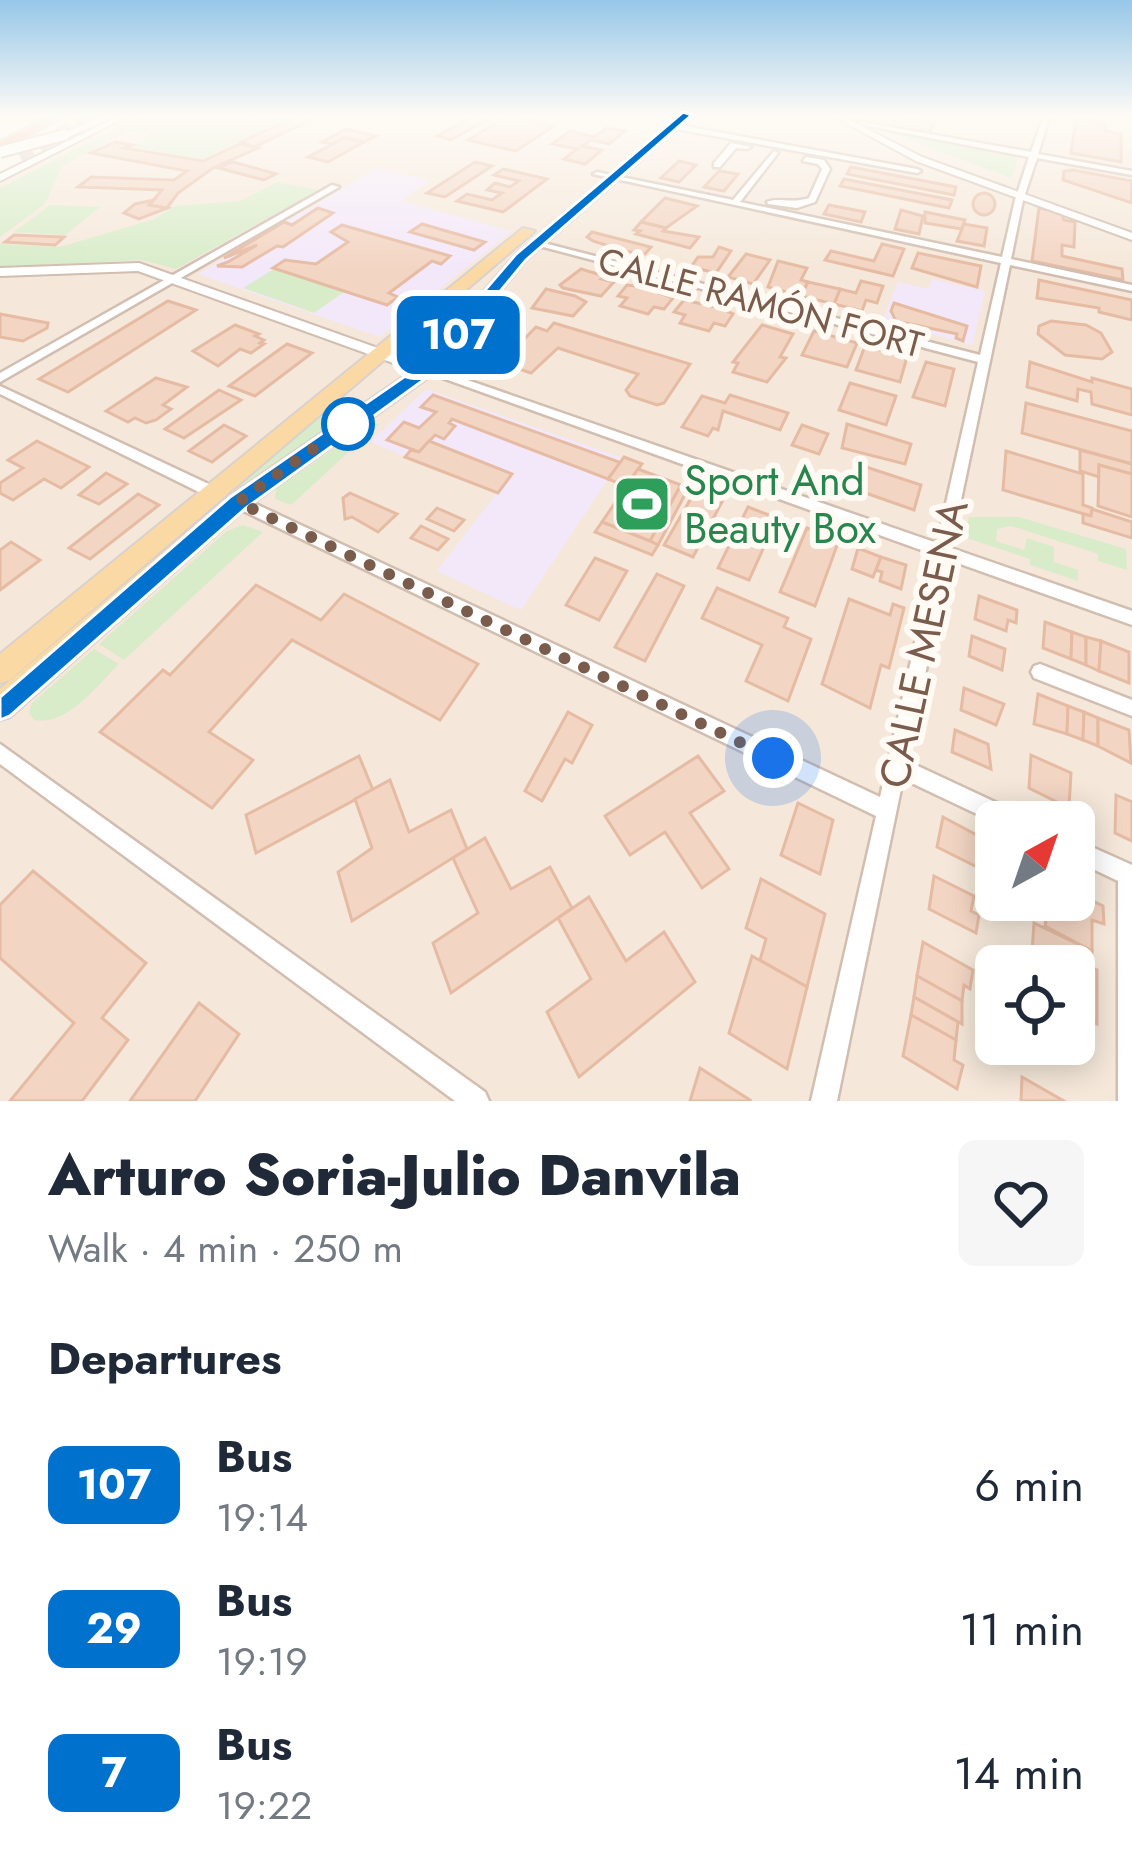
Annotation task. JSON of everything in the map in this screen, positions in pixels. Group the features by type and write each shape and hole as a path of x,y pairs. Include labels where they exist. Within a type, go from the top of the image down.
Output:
{"main road":[{"path":"0,671 438,304 618,166"},
{"path":"0,706 238,502 426,370 506,273 606,176"},
{"path":"438,304 449,316 472,316"},
{"path":"403,333 437,333 449,345"},
{"path":"344,382 367,398 388,397"},
{"path":"309,412 334,413 344,427"}],"street":[{"path":"738,199 764,166"},
{"path":"738,199 784,204 812,200 826,176 824,166"},
{"path":"895,166 916,171"},
{"path":"948,166 1132,227"},
{"path":"959,166 1132,237"},
{"name":"CALLE MESENA","path":"824,1101 1005,262 1032,166"},
{"path":"1096,166 1132,173"},
{"path":"606,176 738,199 1132,288"},
{"path":"0,378 335,187"},
{"name":"CALLE RAMÓN FORT","path":"537,244 984,360"},
{"path":"0,272 119,266 175,279 1132,618"},
{"path":"2,390 212,492"},
{"path":"238,502 886,812"},
{"path":"1040,673 1132,708"},
{"path":"0,753 476,1101"},
{"path":"896,766 975,803"},
{"path":"1095,859 1130,875 1131,1101"}],"shaded area":[{"path":"17,166 1132,166 1132,1101 0,1101 0,175"},
{"path":"377,168 430,180 401,201 512,231 380,337 198,274"},
{"path":"932,279 985,291 972,345 882,321 898,282 928,289"},
{"path":"426,389 622,458 521,610 437,571 497,493 370,442"}],"green space":[{"path":"42,166 62,166 45,204 0,237 0,188"},
{"path":"980,166 1015,166 1011,178"},
{"path":"277,182 318,190 176,269 142,260 0,267 0,244 60,247 155,219 175,206 240,201"},
{"path":"50,205 100,207 65,235 14,232"},
{"path":"274,269 344,292 314,313 243,288"},
{"path":"319,416 333,419 331,427 0,697 0,683"},
{"path":"371,423 379,424 291,505 275,499 276,489"},
{"path":"969,517 1019,517 1126,549 1127,570 1098,561 1098,554 1011,526 997,529 996,541 1024,550 1027,538 1054,547 1054,562 1078,570 1078,581 1030,565 1030,559 964,537"},
{"path":"243,525 263,532 124,660 99,644 227,531"},
{"path":"94,649 119,664 69,711 34,720 29,713 32,703"}],"building":[{"path":"162,166 217,166 178,193 167,208 149,205 162,190 78,187 91,177 174,180 187,171"},
{"path":"248,166 276,174 264,180 219,168"},
{"path":"468,166 491,166 445,197 427,193"},
{"path":"673,166 695,166 679,182 661,178"},
{"path":"851,167 956,187 954,195 847,174"},
{"path":"503,169 547,179 503,212 457,201 467,194 492,200 502,193 487,190 495,183 510,187 519,181 494,175"},
{"path":"719,171 738,174 724,191 704,187"},
{"path":"1064,171 1132,181 1132,203 1063,180"},
{"path":"844,179 952,200 949,208 840,186"},
{"path":"984,193 995,204 984,215 973,204"},
{"path":"665,198 697,206 666,228 641,222"},
{"path":"154,200 149,205 167,208 139,219 124,213 135,204"},
{"path":"829,205 865,212 861,222 824,214"},
{"path":"318,208 333,213 283,247 242,267 217,266 257,245 224,258 284,222 292,225"},
{"path":"1039,208 1061,212 1064,220 1075,222 1074,247 1062,245 1062,256 1122,269 1123,280 1032,261"},
{"path":"901,210 923,216 919,234 895,229"},
{"path":"925,212 965,220 962,229 925,223"},
{"path":"641,222 699,237 690,248 636,234"},
{"path":"422,224 485,242 474,250 410,232"},
{"path":"964,224 987,228 984,246 957,241"},
{"path":"342,225 450,256 441,264 432,261 389,293 398,297 387,305 273,268 285,260 316,264 348,242 331,232"},
{"path":"592,232 651,247 645,254 624,251 593,241 587,237"},
{"path":"14,235 64,237 55,245 5,242"},
{"path":"882,244 904,249 893,276 825,260 831,251 874,261"},
{"path":"719,247 731,251 716,273 691,267 698,257 713,257"},
{"path":"918,253 981,266 977,287 912,268"},
{"path":"746,254 770,260 753,284 728,277"},
{"path":"778,261 807,268 801,280 808,282 801,296 768,287"},
{"path":"581,269 614,282 601,296 560,285"},
{"path":"1039,280 1132,300 1132,320 1099,312 1099,308 1037,298"},
{"path":"861,281 883,286 877,303 866,300 862,311 834,304 840,289 856,293"},
{"path":"808,282 840,289 834,304 801,296"},
{"path":"627,285 673,298 664,309 654,307 648,314 620,306 627,298 618,296"},
{"path":"546,289 586,302 573,316 532,308"},
{"path":"684,300 733,314 725,326 714,323 709,331 680,323 685,315 674,312"},
{"path":"168,301 196,310 68,392 39,379"},
{"path":"894,303 967,326 963,341 957,334 896,321 891,311"},
{"path":"0,314 48,323 47,328 23,341 0,337"},
{"path":"1051,321 1086,325 1101,333 1112,352 1102,359 1065,355 1038,334 1039,326"},
{"path":"554,323 690,364 664,403 657,405 630,396 626,390 638,374 558,348 531,373 501,363 536,327 547,331"},
{"path":"235,325 259,334 255,336 264,344 251,353 240,349 218,366 193,351"},
{"path":"762,325 793,334 780,357 786,358 767,382 733,372 738,363 733,362"},
{"path":"814,331 857,343 847,367 802,355"},
{"path":"287,344 312,353 255,396 229,386"},
{"path":"865,346 907,357 900,382 856,370"},
{"path":"926,362 954,369 945,406 913,397"},
{"path":"1030,362 1132,389 1132,415 1092,404 1091,392 1078,389 1077,401 1027,387"},
{"path":"156,378 187,387 163,405 171,409 156,420 128,422 106,411"},
{"path":"850,383 896,396 886,425 839,410"},
{"path":"219,390 241,400 184,438 165,429"},
{"path":"433,395 620,463 608,479 452,419 449,423 455,426 444,439 435,435 419,452 387,440 404,422 419,428 436,412 421,407"},
{"path":"730,395 788,413 780,430 723,411 718,430 713,428 708,436 682,427 702,396 725,403"},
{"path":"1026,403 1132,431 1132,464 1022,433"},
{"path":"847,424 911,444 905,464 842,448"},
{"path":"224,425 246,436 212,462 189,451"},
{"path":"802,425 828,434 819,454 792,445"},
{"path":"37,441 89,467 61,488 44,479 13,500 0,493 0,483 23,468 8,460"},
{"path":"429,441 512,474 498,493 405,457 411,450 419,452"},
{"path":"1080,450 1132,464 1132,474 1099,465 1099,477 1080,471"},
{"path":"1006,451 1083,474 1083,505 1092,508 1091,516 1003,490"},
{"path":"624,457 642,464 626,486 608,479"},
{"path":"1099,465 1132,474 1132,517 1098,506"},
{"path":"866,467 921,485 914,510 857,490"},
{"name":"Sport And Beauty Box","path":"638,469 681,485 650,541 602,522"},
{"path":"106,473 127,484 99,504 79,495"},
{"path":"681,485 689,487 658,545 650,541"},
{"path":"697,488 724,498 693,557 664,545"},
{"path":"350,493 397,514 378,532 352,517 345,519 343,498"},
{"path":"138,494 159,505 90,559 69,548"},
{"path":"748,507 777,518 749,580 718,568"},
{"path":"437,508 464,520 454,531 427,519"},
{"path":"1092,509 1132,522 1132,538 1083,523 1083,514 1091,516"},
{"path":"602,522 658,545 652,555 595,532"},
{"path":"421,526 448,539 438,550 411,538"},
{"path":"807,528 839,540 815,606 780,592"},
{"path":"11,542 40,560 0,590 0,550"},
{"path":"858,548 881,557 873,577 852,569"},
{"path":"881,557 906,565 901,589 880,581 882,572 876,570"},
{"path":"595,558 627,571 599,620 566,605"},
{"path":"657,574 684,586 645,661 615,647"},
{"path":"256,585 321,620 344,594 478,664 440,720 292,640 209,732 253,760 212,808 100,732 163,670 170,675"},
{"path":"717,588 788,618 784,627 811,639 788,701 746,681 762,645 702,618"},
{"path":"979,596 1017,610 1016,623 1008,620 1006,631 975,619"},
{"path":"849,599 890,615 893,604 904,608 889,668 881,665 870,708 822,684"},
{"path":"1045,622 1072,632 1071,659 1043,648"},
{"path":"1072,632 1086,637 1086,665 1071,659"},
{"path":"972,636 1005,649 1002,670 969,656"},
{"path":"1086,637 1101,641 1099,671 1086,665"},
{"path":"1101,641 1129,652 1129,683 1099,671"},
{"path":"964,688 1004,704 996,725 961,710"},
{"path":"1038,694 1068,706 1067,734 1034,724"},
{"path":"1068,706 1084,712 1083,740 1067,734"},
{"path":"568,712 592,725 572,763 565,759 542,801 525,791"},
{"path":"1084,712 1098,718 1098,746 1083,740"},
{"path":"1098,718 1129,730 1131,763 1098,746"},
{"path":"955,730 988,744 991,769 952,752"},
{"path":"1031,755 1071,773 1069,801 1055,801 1029,788"},
{"path":"359,756 373,790 256,853 246,815"},
{"path":"698,756 724,791 690,813 729,869 702,888 665,832 630,855 605,816"},
{"path":"390,780 409,832 451,810 467,849 352,921 338,872 372,848 355,799"},
{"path":"1116,795 1132,802 1132,841 1115,833"},
{"path":"798,803 833,820 820,874 781,855"},
{"path":"943,817 975,834 975,866 937,847"},
{"path":"485,838 511,889 550,867 572,908 451,993 433,943 478,913 453,858"},
{"path":"33,871 146,963 102,1018 128,1040 82,1101 10,1101 74,1023 0,958 0,905"},
{"path":"934,876 974,896 971,911 978,921 976,933 929,909"},
{"path":"761,879 825,914 807,987 760,960 766,939 746,928"},
{"path":"589,897 626,961 664,932 695,982 579,1077 547,1012 591,979 558,918"},
{"path":"1095,902 1103,906 1104,924 1095,921"},
{"path":"1046,921 1092,921 1092,945 1081,945 1045,926"},
{"path":"1034,923 1080,945 1032,945"},
{"path":"923,942 973,970 962,1001 917,976"},
{"path":"752,956 807,987 787,1069 729,1033"},
{"path":"1095,969 1097,970 1095,1023"},
{"path":"917,976 962,1001 962,1024 914,997"},
{"path":"914,997 958,1022 956,1040 911,1015"},
{"path":"199,1003 239,1034 195,1101 130,1101"},
{"path":"911,1015 956,1040 954,1060 963,1065 957,1089 903,1056"},
{"path":"700,1068 750,1100 690,1101"},
{"path":"1022,1077 1064,1101 1021,1101"}],"bus line":[{"name":"107","path":"0,707 238,502 426,370 521,257 627,166"}],"place":[{"name":"Sport And Beauty Box","path":"642,504"}],"route":[{"path":"348,424 238,502 773,758"}]}
